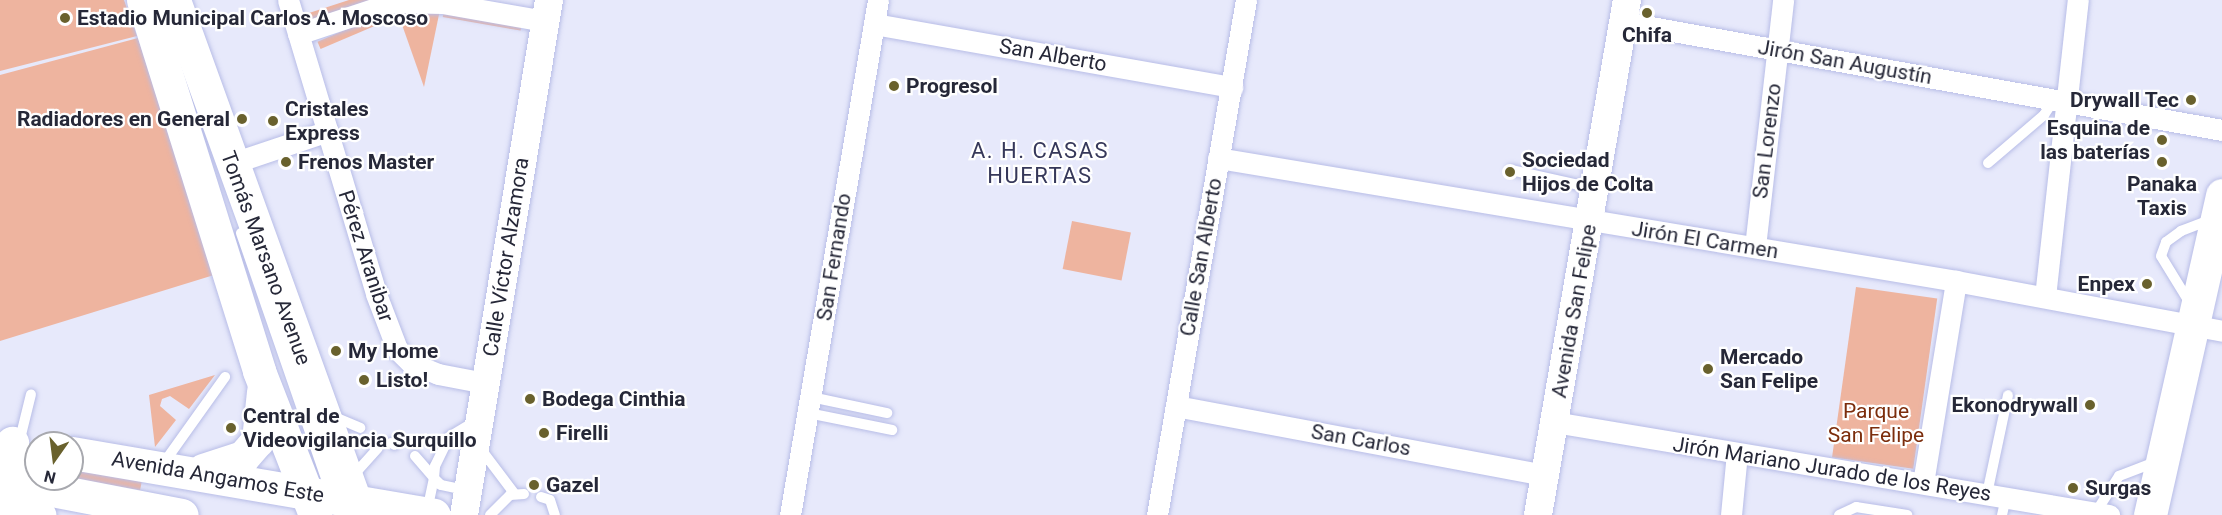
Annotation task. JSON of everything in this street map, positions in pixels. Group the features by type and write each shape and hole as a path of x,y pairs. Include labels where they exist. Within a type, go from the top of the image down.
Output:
{"main road":[{"name":"Tomás Marsano Avenue","path":"143,0 262,382 346,501"},
{"name":"Tomás Marsano Avenue","path":"174,0 321,411 346,501"},
{"path":"2150,515 2161,460 2203,322 2219,207"},
{"path":"194,472 243,457 258,440 263,415 262,382"},
{"path":"2,489 17,444"},
{"name":"Avenida Angamos Este","path":"84,455 430,514"},
{"name":"Avenida Angamos Este","path":"2,489 182,515"}],"street":[{"name":"Pérez Aranibar","path":"288,0 376,294 397,349 411,363 438,374 485,383"},
{"name":"San Fernando","path":"790,515 878,0"},
{"name":"Calle San Alberto","path":"1157,515 1246,0"},
{"name":"San Lorenzo","path":"1755,247 1783,0"},
{"path":"2045,297 2061,98 2078,0"},
{"path":"298,34 394,2 547,10"},
{"name":"Calle Víctor Alzamora","path":"466,503 547,10"},
{"name":"Jirón San Augustín","path":"1625,11 1778,52 2061,98 2222,130"},
{"name":"Avenida San Felipe","path":"1539,515 1625,11"},
{"name":"San Alberto","path":"874,24 1232,87"},
{"path":"233,163 328,131"},
{"name":"Jirón El Carmen","path":"1218,158 1590,222 1755,247 2203,322"},
{"path":"1923,483 1956,281"},
{"name":"San Carlos","path":"1176,406 1546,475"},
{"name":"Jirón Mariano Jurado de los Reyes","path":"1554,422 1923,483 2036,509 2102,514"},
{"path":"1731,515 1737,453"},
{"path":"2,489 42,515"}],"lane":[{"path":"162,0 184,66"},
{"path":"1988,164 2061,98"},
{"path":"1511,170 1596,189"},
{"path":"2203,322 2161,256 2166,242 2219,207"},
{"path":"236,218 317,456 346,501"},
{"path":"162,467 225,377"},
{"path":"17,444 31,394"},
{"path":"1998,502 2008,395"},
{"path":"809,405 887,413"},
{"path":"809,405 892,430"},
{"path":"321,411 360,428"},
{"path":"430,514 440,451 449,437 478,430 519,494 490,515"},
{"path":"346,501 378,448"},
{"path":"317,456 346,501"},
{"path":"417,458 434,478 466,503"},
{"path":"2102,514 2120,476 2161,460"},
{"path":"541,497 550,500 555,515"},
{"path":"1839,515 1856,507 1907,515"}],"green space":[{"name":"Estadio Municipal Carlos A. Moscoso","path":"0,0 124,0 137,36 0,71"},
{"path":"349,0 372,0 311,20 309,13"},
{"path":"442,0 424,87 394,2"},
{"path":"392,10 395,17 321,49 317,42"},
{"path":"444,10 522,24 521,31 443,17"},
{"path":"138,38 214,275 0,341 0,75"},
{"path":"1072,221 1131,232 1122,281 1063,269"},
{"name":"Parque San Felipe","path":"1856,287 1937,298 1913,469 1832,457"},
{"path":"215,375 189,409 170,396 162,399 160,406 176,420 155,447 149,395"},
{"path":"84,464 143,475 140,490 84,480"}],"place":[{"name":"Chifa","path":"1647,13"},
{"name":"Estadio Municipal Carlos A. Moscoso","path":"65,18"},
{"name":"Progresol","path":"894,86"},
{"name":"Drywall Tec","path":"2191,100"},
{"name":"Radiadores en General","path":"242,119"},
{"name":"Cristales Express","path":"273,121"},
{"name":"Esquina de las baterías","path":"2162,140"},
{"name":"Frenos Master","path":"286,162"},
{"name":"Panaka Taxis","path":"2162,162"},
{"name":"Sociedad Hijos de Colta","path":"1510,172"},
{"name":"Enpex","path":"2147,284"},
{"name":"My Home","path":"336,351"},
{"name":"Mercado San Felipe","path":"1708,369"},
{"name":"Listo!","path":"364,380"},
{"name":"Bodega Cinthia","path":"530,399"},
{"name":"Ekonodrywall","path":"2090,405"},
{"name":"Central de Videovigilancia Surquillo","path":"231,428"},
{"name":"Firelli","path":"544,433"},
{"name":"Gazel","path":"534,485"},
{"name":"Surgas","path":"2073,488"}],"district":[{"name":"A. H. CASAS HUERTAS","path":"1040,162"}]}
